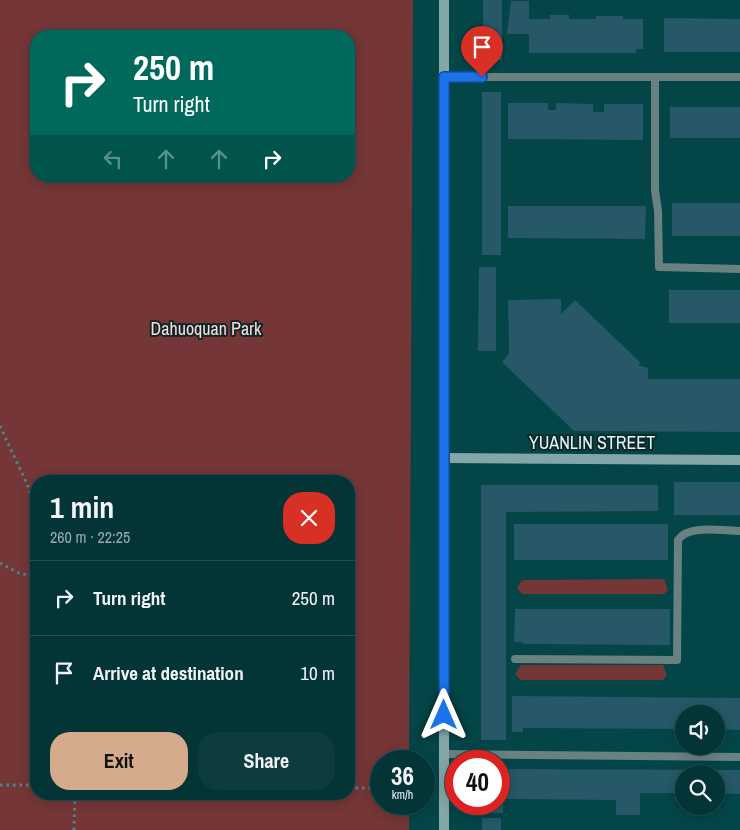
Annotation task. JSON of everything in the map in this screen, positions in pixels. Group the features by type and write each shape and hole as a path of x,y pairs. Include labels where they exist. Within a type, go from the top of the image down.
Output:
{"street":[{"path":"444,0 444,830"},
{"name":"YUANLIN STREET","path":"444,458 740,460"}],"lane":[{"path":"444,77 740,78"},
{"path":"655,77 655,190 658,211 659,267 740,270"},
{"path":"515,659 677,660 678,540 681,535 689,531 740,531"},
{"path":"444,754 740,757"}],"path":[{"path":"0,426 30,493"},
{"path":"0,563 19,574 30,576"},
{"path":"0,785 30,785"},
{"path":"355,788 370,788"},
{"path":"74,830 75,800"}],"green space":[{"name":"Dahuoquan Park","path":"0,0 413,0 409,750 370,750 370,815 409,815 409,830 0,830"},
{"path":"664,579 668,590 664,594 522,594 517,588 522,580"},
{"path":"521,665 663,665 667,675 663,680 521,680 515,674"}],"building":[{"path":"483,0 502,0 502,60 483,60"},
{"path":"511,1 529,1 529,19 550,19 550,15 569,15 569,19 623,16 623,19 643,19 643,49 636,49 636,53 529,53 529,34 507,34"},
{"path":"664,18 740,19 740,52 664,52"},
{"path":"482,92 501,92 501,255 482,255"},
{"path":"508,103 548,103 548,110 556,110 556,103 593,104 593,112 604,112 604,104 643,104 643,140 508,139"},
{"path":"670,107 740,107 740,138 670,138"},
{"path":"672,203 740,203 740,236 672,236"},
{"path":"508,206 646,206 645,239 508,238"},
{"path":"479,267 496,267 496,351 478,351"},
{"path":"669,290 740,290 740,323 669,323"},
{"path":"561,299 561,314 575,300 641,363 638,365 648,368 648,379 740,379 740,432 574,431 502,362 509,354 508,300"},
{"path":"674,482 740,482 740,515 674,515"},
{"path":"481,485 658,485 658,511 506,512 506,740 481,740"},
{"path":"514,524 668,524 668,560 514,560"},
{"path":"515,609 670,609 670,645 523,644 523,642 514,642"},
{"path":"512,696 740,698 740,730 725,729 725,705 675,705 675,729 523,728 523,732 512,732"},
{"path":"510,769 675,770 675,793 640,793 640,815 616,815 616,800 510,799"},
{"path":"725,770 740,770 740,794 725,793"},
{"path":"482,818 501,818 501,830 482,830"}],"route":[{"path":"444,715 444,77 482,77"}]}
